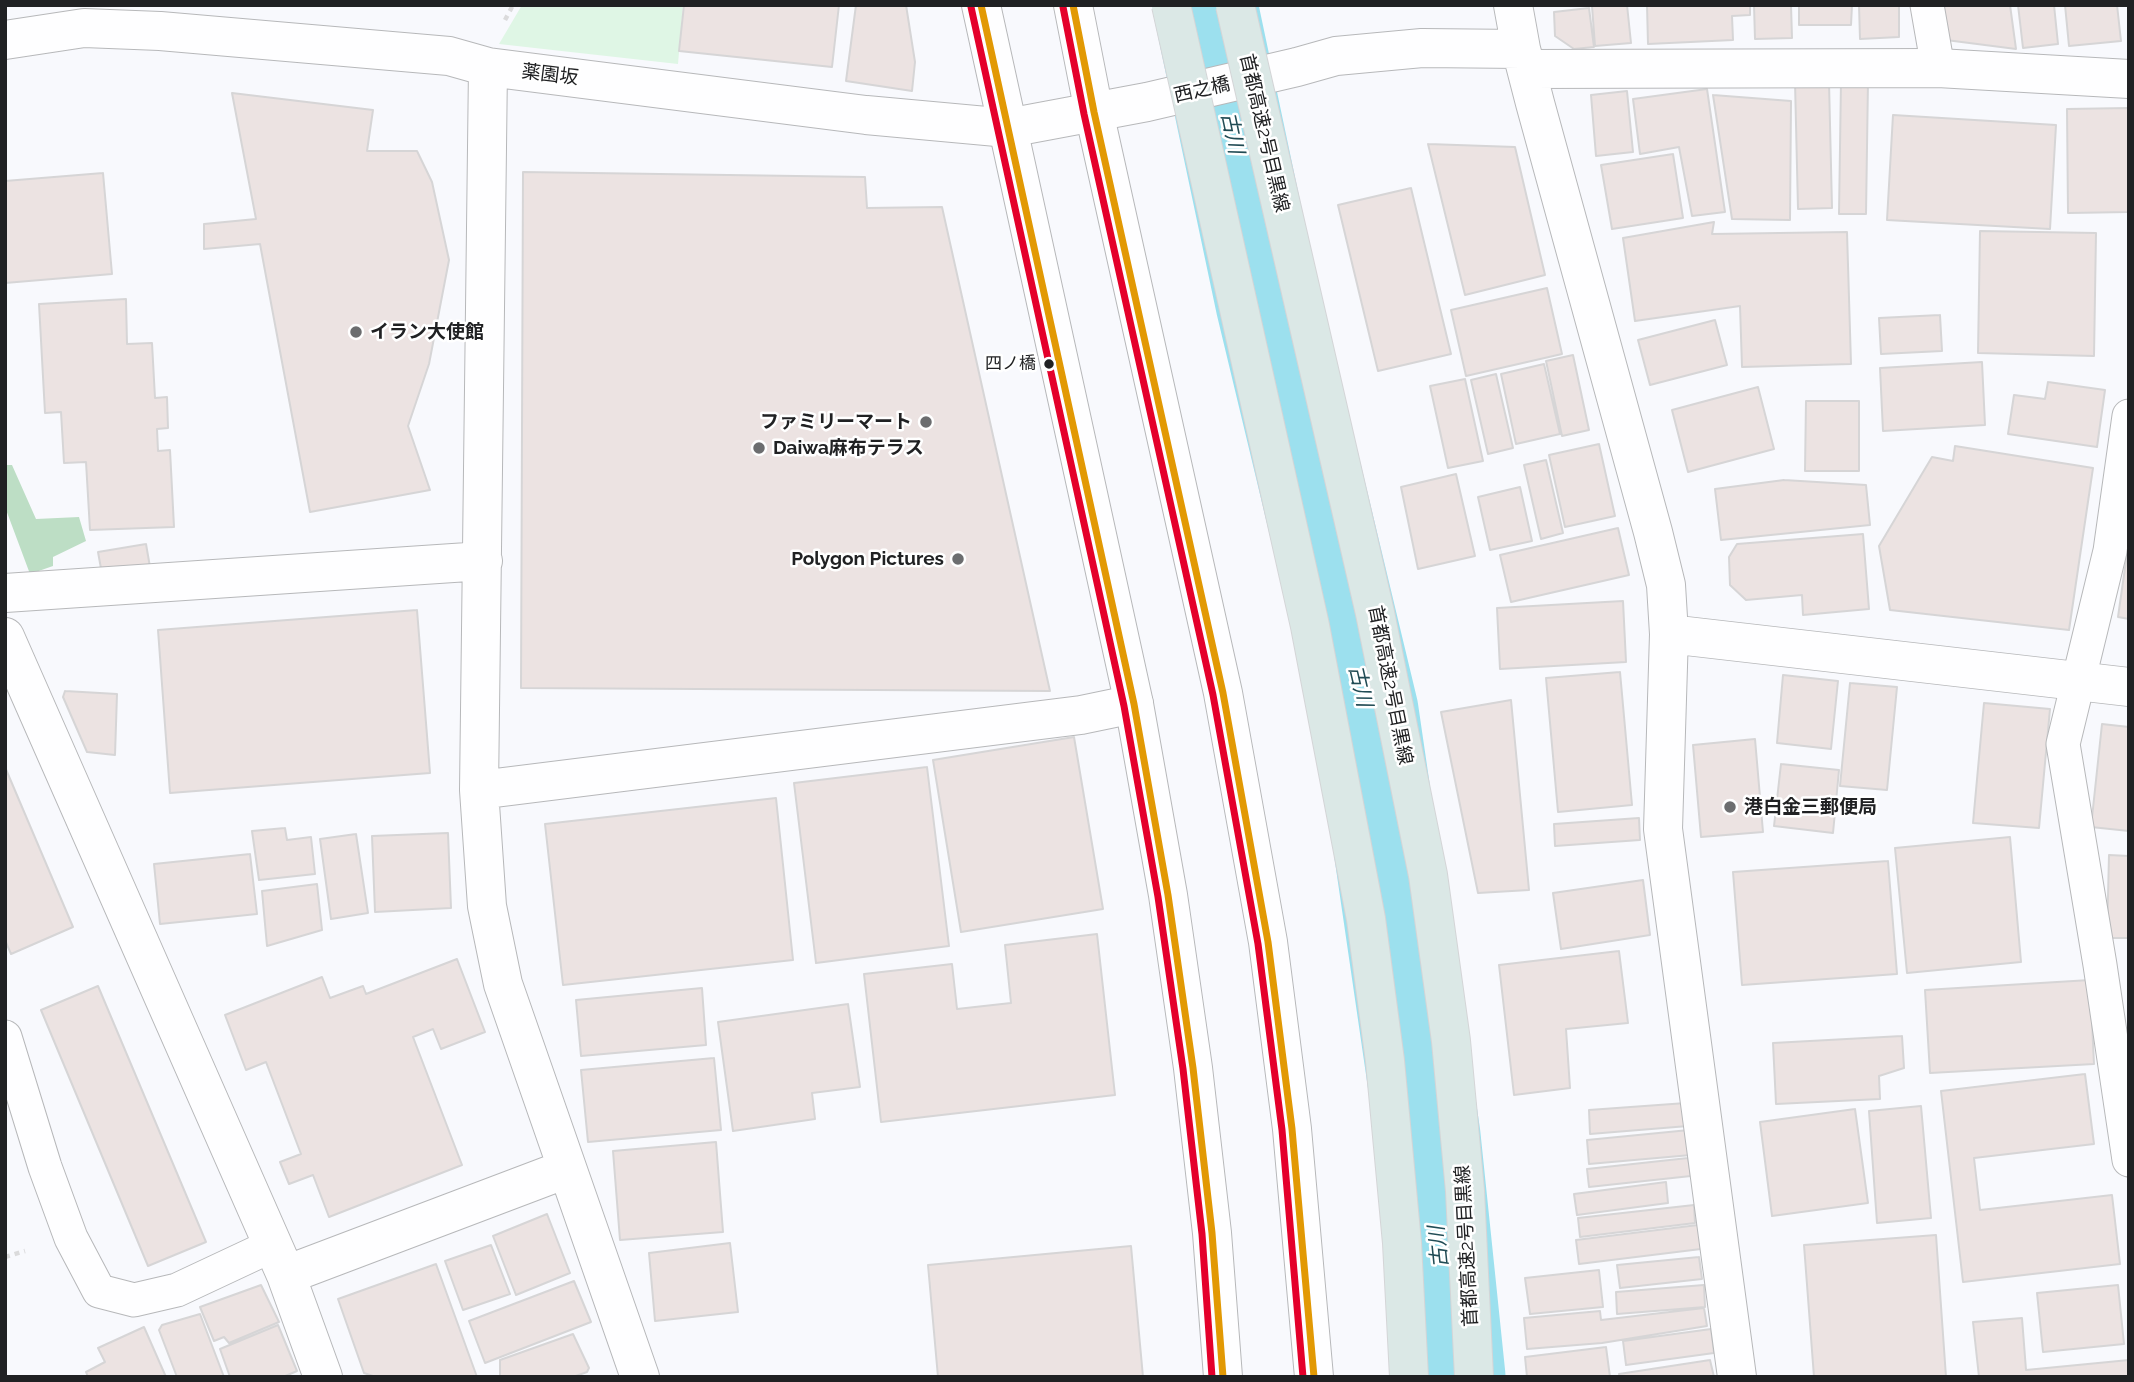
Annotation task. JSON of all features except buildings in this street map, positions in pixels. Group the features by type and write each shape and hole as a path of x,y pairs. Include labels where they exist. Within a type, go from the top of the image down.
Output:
{"highway":[{"path":"1171,5 1310,626 1366,919 1387,1074 1402,1243 1409,1377"},
{"name":"首都高速2号目黒線","path":"1235,5 1375,613 1428,875 1451,1041 1465,1191 1474,1377"}],"street":[{"path":"981,5 1133,704 1168,895 1193,1068 1212,1233 1223,1377"},
{"path":"1073,5 1094,112 1223,693 1268,942 1292,1129 1314,1377"},
{"path":"1513,5 1524,59 1666,585 1670,634 1663,829 1737,1377"},
{"name":"薬園坂","path":"5,40 84,28 160,31 449,56 488,67 866,115 1009,128 1094,112"},
{"name":"西之橋","path":"1094,112 1147,102 1336,56 1384,50 1524,59 1938,68 2129,79"},
{"path":"488,67 479,790 487,906 503,984 640,1377"},
{"path":"5,593 483,561"},
{"path":"1670,634 2129,687"},
{"path":"5,637 280,1260 323,1377"},
{"path":"479,790 1081,715 1133,704"},
{"path":"280,1260 566,1169"}],"lane":[{"path":"1927,5 1938,68"},
{"path":"2129,416 2110,551 2063,744 2114,964 2129,1160"},
{"path":"5,1037 45,1167 71,1238 99,1291 134,1300 280,1260"}],"green space":[{"path":"522,5 683,5 678,64 499,44"},
{"path":"5,465 12,465 36,519 79,517 86,541 53,557 53,566 30,574 5,507"}],"waterway":[{"name":"古川","path":"1205,5 1268,303 1366,711 1428,1136 1453,1377"}],"transit line":[{"path":"981,5 1134,704 1168,895 1193,1068 1212,1233 1223,1377"},
{"path":"1073,5 1094,112 1223,693 1268,942 1292,1129 1314,1377"},
{"path":"971,7 1124,706 1158,897 1183,1069 1202,1234 1212,1377"},
{"path":"1063,7 1084,114 1213,695 1258,944 1282,1130 1303,1377"}],"place":[{"name":"イラン大使館","path":"356,332"},
{"name":"四ノ橋","path":"1049,364"},
{"name":"ファミリーマート","path":"926,422"},
{"name":"Daiwa麻布テラス","path":"759,448"},
{"name":"Polygon Pictures","path":"958,559"},
{"name":"港白金三郵便局","path":"1730,807"}]}
